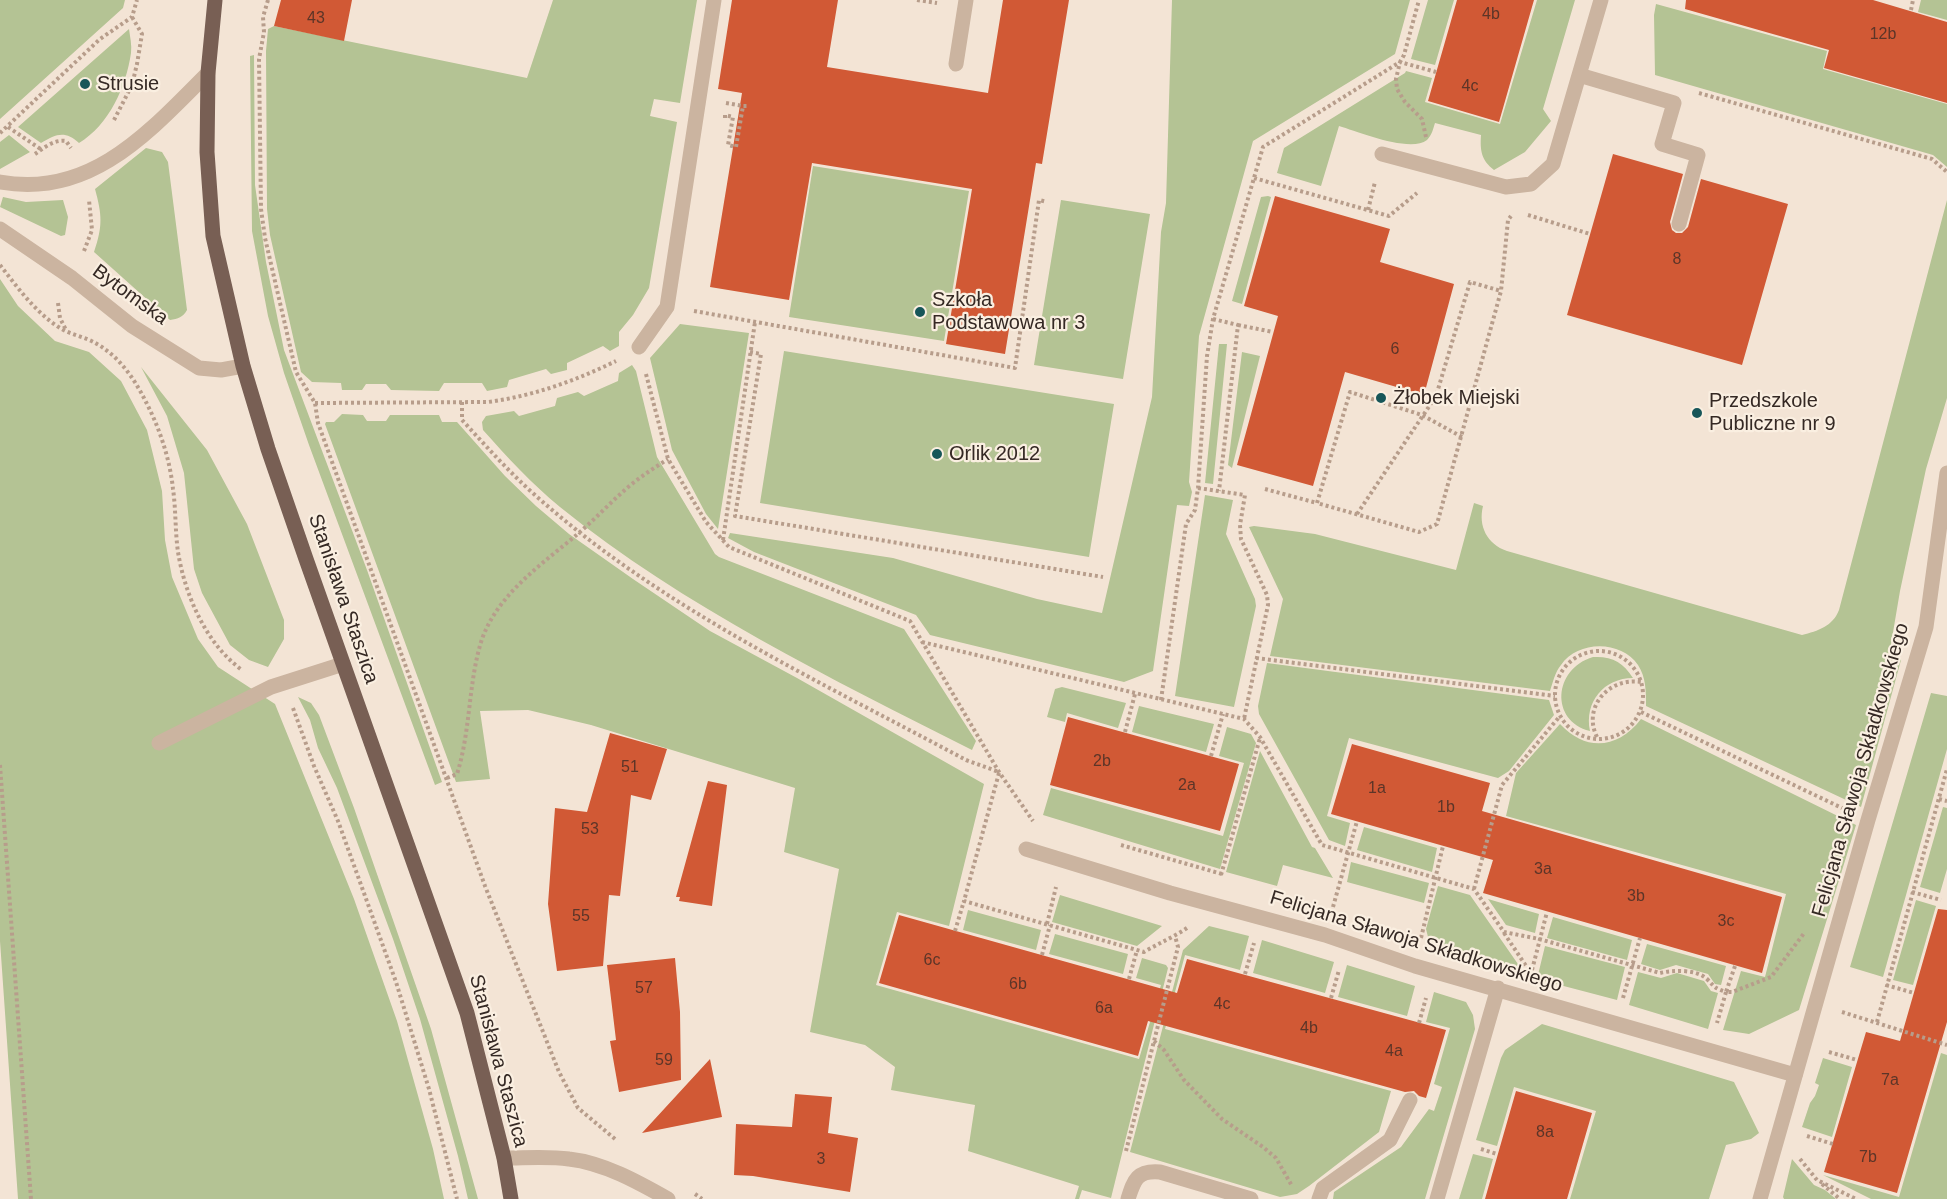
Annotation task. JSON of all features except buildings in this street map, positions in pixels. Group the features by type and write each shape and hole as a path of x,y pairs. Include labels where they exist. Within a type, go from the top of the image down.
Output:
{"main road":[{"name":"Stanisława Staszica","path":"215,0 208,73 207,152 213,236 243,366 268,449 467,1013 504,1158 511,1199"}],"street":[{"path":"639,347 667,307 714,0"},
{"path":"956,64 966,0"},
{"path":"1382,154 1506,187 1531,184 1553,164 1601,0"},
{"path":"0,182 34,186 57,183 105,164 148,133 208,73"},
{"path":"1579,75 1674,103 1662,144 1698,155 1679,224"},
{"name":"Bytomska","path":"0,230 72,278 132,326 199,368 221,370 243,366"},
{"name":"Felicjana Sławoja Składkowskiego","path":"1760,1199 1841,911 1926,627 1947,473"},
{"path":"159,743 271,687 343,664"},
{"name":"Felicjana Sławoja Składkowskiego","path":"1026,849 1325,935 1414,966 1498,988 1795,1075"},
{"path":"1437,1199 1498,988"},
{"path":"1319,1199 1323,1188 1390,1140 1410,1100"},
{"path":"504,1158 569,1159 596,1165 640,1183 668,1199"},
{"path":"1128,1199 1133,1183 1140,1175 1150,1171 1251,1199"}],"path":[{"path":"0,133 100,39 132,17 137,0"},
{"path":"268,0 263,17 264,32 259,59 261,209 265,237 296,372 315,403 318,423 485,886 559,1071 578,1108"},
{"path":"1419,0 1396,79 1397,89 1405,102 1422,119 1426,141 1421,165"},
{"path":"1911,10 1913,0"},
{"path":"111,123 132,85 138,64 142,34 132,17"},
{"path":"1161,700 1186,524 1195,510 1213,319 1263,147 1400,62 1436,72"},
{"path":"1693,91 1932,159 1947,172"},
{"path":"736,147 743,106 747,106"},
{"path":"8,127 47,155"},
{"path":"1254,178 1389,216 1419,191"},
{"path":"667,307 1015,368 1039,200 1047,202"},
{"path":"1524,214 1590,234"},
{"path":"1265,489 1419,532 1437,524 1501,291 1508,220"},
{"path":"0,265 33,306 61,329 100,345 125,368 147,404 161,437 173,489 178,553 196,609 216,645 230,661 284,697 297,714 308,752 348,848 410,1024 457,1199"},
{"path":"1356,514 1436,396 1470,282 1501,291"},
{"path":"1213,319 1273,332"},
{"path":"723,540 755,322"},
{"path":"1219,491 1238,325"},
{"path":"639,347 668,459 706,522 729,547 910,621 999,772 1032,820 1043,823"},
{"path":"750,352 761,354 735,516 1103,576"},
{"path":"315,403 488,402 509,399 577,379 615,361"},
{"path":"1317,503 1350,392 1422,415 1462,437"},
{"path":"462,402 462,420 536,496 580,532 678,600 738,637 966,760 999,772"},
{"path":"447,778 457,774 462,758 476,663 493,615 511,592 543,561 580,532 627,488 668,459"},
{"path":"1198,488 1245,495 1240,525 1241,539 1267,595 1268,604 1244,719"},
{"path":"921,642 1244,719 1260,737 1322,845 1474,889 1532,974"},
{"path":"1593,651 1608,652 1623,658 1634,669 1641,682 1640,712 1626,730 1615,735 1597,738 1584,736 1570,728 1560,716 1555,696 1557,680 1565,666 1577,656 1593,651"},
{"path":"1256,658 1555,696"},
{"path":"1597,738 1592,716 1601,696 1619,683 1641,682"},
{"path":"1125,732 1135,694"},
{"path":"1640,712 1868,820"},
{"path":"1211,756 1223,714"},
{"path":"1474,889 1502,785 1560,716"},
{"path":"1213,904 1260,737"},
{"path":"0,765 31,1199"},
{"path":"1876,1022 1947,769"},
{"path":"1939,799 1947,801"},
{"path":"1325,935 1357,821"},
{"path":"1110,842 1222,874"},
{"path":"1414,966 1443,846"},
{"path":"1042,955 1063,861"},
{"path":"1912,892 1941,900"},
{"path":"955,931 964,901"},
{"path":"1504,932 1539,939 1660,973 1677,970 1706,977 1714,988 1732,992 1771,977 1810,925 1841,911"},
{"path":"1539,939 1547,912"},
{"path":"1245,974 1256,934"},
{"path":"1140,1175 1126,1150 1178,947 1175,936"},
{"path":"1632,965 1640,938"},
{"path":"1129,979 1137,950"},
{"path":"1709,1051 1735,966"},
{"path":"1331,998 1339,969"},
{"path":"1886,985 1914,993"},
{"path":"1419,1023 1427,994"},
{"path":"1816,1004 1947,1045"},
{"path":"1154,1041 1164,1050 1184,1080 1222,1119 1276,1158 1295,1191"},
{"path":"1820,1050 1857,1060"},
{"path":"1780,1125 1791,1148 1817,1180 1840,1199"},
{"path":"1804,1136 1833,1144"},
{"path":"1479,1149 1497,1154"},
{"path":"1817,1180 1856,1199"}],"green space":[{"path":"0,0 125,0 123,8 0,119"},
{"path":"553,0 697,0 680,103 654,99 650,116 677,122 649,288 633,315 619,332 619,346 610,351 603,346 567,363 567,370 551,374 546,369 509,380 507,387 487,391 482,383 444,383 439,391 391,390 386,384 366,384 362,390 342,390 341,383 312,382 301,372 270,235 267,209 266,51 268,29 274,26 527,78"},
{"path":"1172,0 1410,0 1395,54 1253,141 1199,336 1189,482 1192,492 1189,506 1177,505 1153,671 1124,682 930,635 916,615 754,552 728,538 730,533 893,558 1037,599 1102,613 1152,397 1161,232 1166,203"},
{"path":"1428,0 1454,0 1435,65 1411,59"},
{"path":"1537,0 1575,0 1543,109 1551,121 1525,152 1494,170 1482,154 1481,135 1435,123 1427,140 1409,144 1384,140 1339,126 1321,186 1277,173 1284,148 1406,71 1432,78 1425,102 1500,124"},
{"path":"1921,0 1947,0 1947,20 1918,12"},
{"path":"1656,4 1827,51 1823,69 1947,104 1947,167 1933,155 1655,75 1654,15"},
{"path":"129,29 131,53 125,79 107,116 90,135 79,143 69,136 60,135 41,143 18,127"},
{"path":"254,55 255,185 266,262 284,350 367,570 442,782 435,785 309,445 284,373 268,316 252,231 250,56"},
{"path":"9,135 30,152 0,169 0,142"},
{"path":"146,148 162,152 168,162 187,310 180,317 170,320 94,252 100,220 95,189"},
{"path":"813,166 969,191 944,341 789,317"},
{"path":"3,197 26,202 63,200 68,217 65,235 61,236 0,207"},
{"path":"1261,197 1271,197 1242,304 1232,301"},
{"path":"1061,200 1150,214 1123,379 1034,365"},
{"path":"1947,200 1947,398 1926,469 1900,591 1890,650 1901,660 1861,807 1646,706 1646,690 1641,670 1631,657 1611,647 1588,647 1568,657 1557,671 1550,691 1270,656 1283,599 1249,527 1315,534 1456,570 1474,503 1483,506 1483,527 1489,539 1507,551 1802,635 1829,624 1839,610"},
{"path":"0,279 18,306 55,341 89,352 121,381 147,430 162,491 165,540 172,577 198,639 218,667 275,704 354,899 397,1021 433,1149 444,1199 18,1199 0,941"},
{"path":"680,324 749,333 718,529 706,514 672,450 650,358"},
{"path":"1219,344 1227,344 1213,484 1205,483"},
{"name":"Orlik 2012","path":"784,351 1114,404 1089,557 760,503"},
{"path":"1242,352 1260,356 1232,468 1228,465"},
{"path":"632,365 636,371 657,457 715,554 904,629 976,741 972,750 759,639 657,577 560,507 520,470 483,430 482,422 486,416 514,411 519,416 555,406 557,398 578,392 584,396 618,381 619,373"},
{"path":"141,367 207,450 247,524 284,620 284,639 268,667 249,660 230,645 202,593 194,569 184,473 167,416"},
{"path":"342,414 363,415 367,421 386,421 390,415 439,415 442,422 457,422 505,476 536,506 569,534 633,579 710,631 984,784 949,926 897,912 876,985 1139,1059 1161,985 1136,978 1142,958 1166,965 1168,968 1111,1198 1082,1190 1079,1199 1075,1199 1079,1186 968,1151 975,1105 891,1090 895,1067 865,1045 810,1032 839,869 784,852 795,788 591,725 528,710 480,711 490,779 456,782 325,424 334,422"},
{"path":"1205,495 1233,500 1226,534 1256,606 1234,707 1175,696"},
{"path":"1593,657 1616,661 1633,678 1613,682 1598,694 1590,710 1590,731 1577,725 1568,717 1563,706 1562,695 1564,683 1570,672 1580,663"},
{"path":"1267,663 1549,700 1554,715 1509,771 1498,778 1349,738 1327,816 1350,823 1345,846 1329,840 1259,714 1258,706"},
{"path":"1062,687 1126,703 1118,728 1067,713 1065,722 1047,717 1055,689"},
{"path":"1931,693 1947,696 1947,749 1883,977 1850,967"},
{"path":"298,697 311,703 319,715 354,808 431,1029 478,1199 468,1199 420,1019 393,939 337,788 318,748 310,720"},
{"path":"1139,706 1214,724 1206,752 1132,732"},
{"path":"1641,719 1856,825 1799,1010 1749,1034 1723,1030 1741,971 1765,977 1786,894 1506,816 1516,773 1560,724 1580,739 1591,743 1602,743 1622,736"},
{"path":"1227,727 1251,734 1256,743 1220,869 1043,815 1051,788 1223,836 1244,763 1219,756"},
{"path":"1260,751 1312,847 1315,848 1333,878 1283,865 1277,886 1226,872"},
{"path":"1943,807 1947,808 1947,869 1940,893 1920,887"},
{"path":"1364,827 1437,848 1432,872 1357,850"},
{"path":"1351,862 1429,883 1424,903 1347,882"},
{"path":"1438,886 1470,895 1520,967 1519,971 1430,945 1426,929"},
{"path":"1060,895 1162,926 1137,946 1052,922"},
{"path":"1488,899 1539,914 1535,933 1506,925"},
{"path":"1916,900 1936,906 1913,985 1893,980"},
{"path":"968,910 1041,930 1036,950 963,930"},
{"path":"1553,917 1632,940 1627,960 1547,938"},
{"path":"1209,926 1249,936 1240,970 1185,955 1165,1029 1391,1091 1379,1132 1297,1194 1280,1197 1130,1152 1183,950"},
{"path":"1055,934 1128,954 1123,974 1049,954"},
{"path":"1262,940 1334,962 1325,993 1253,973"},
{"path":"1647,944 1726,966 1721,985 1715,984 1708,974 1676,965 1660,970 1641,964"},
{"path":"1545,946 1625,967 1617,1000 1537,979"},
{"path":"1347,965 1415,986 1407,1016 1338,997"},
{"path":"1638,972 1661,978 1677,973 1704,981 1711,991 1718,993 1708,1029 1629,1005"},
{"path":"1434,992 1466,1002 1473,1015 1475,1029 1425,1199 1333,1199 1334,1192 1401,1147 1429,1109 1434,1111 1442,1087 1434,1084 1450,1028 1426,1022"},
{"path":"1542,1024 1734,1082 1759,1133 1751,1139 1726,1145 1709,1199 1570,1199 1596,1111 1514,1087 1497,1146 1476,1140 1505,1050"},
{"path":"1941,1053 1947,1055 1947,1199 1871,1199 1823,1175 1899,1197"},
{"path":"1823,1058 1852,1067 1832,1137 1802,1127 1819,1085 1815,1083"},
{"path":"1473,1154 1493,1159 1482,1199 1459,1199"},
{"path":"1792,1159 1814,1185 1836,1199 1784,1199"}],"place":[{"name":"Strusie","path":"85,84"},
{"name":"Szkoła Podstawowa nr 3","path":"920,312"},
{"name":"Żłobek Miejski","path":"1381,398"},
{"name":"Przedszkole Publiczne nr 9","path":"1697,413"},
{"name":"Orlik 2012","path":"937,454"}]}
